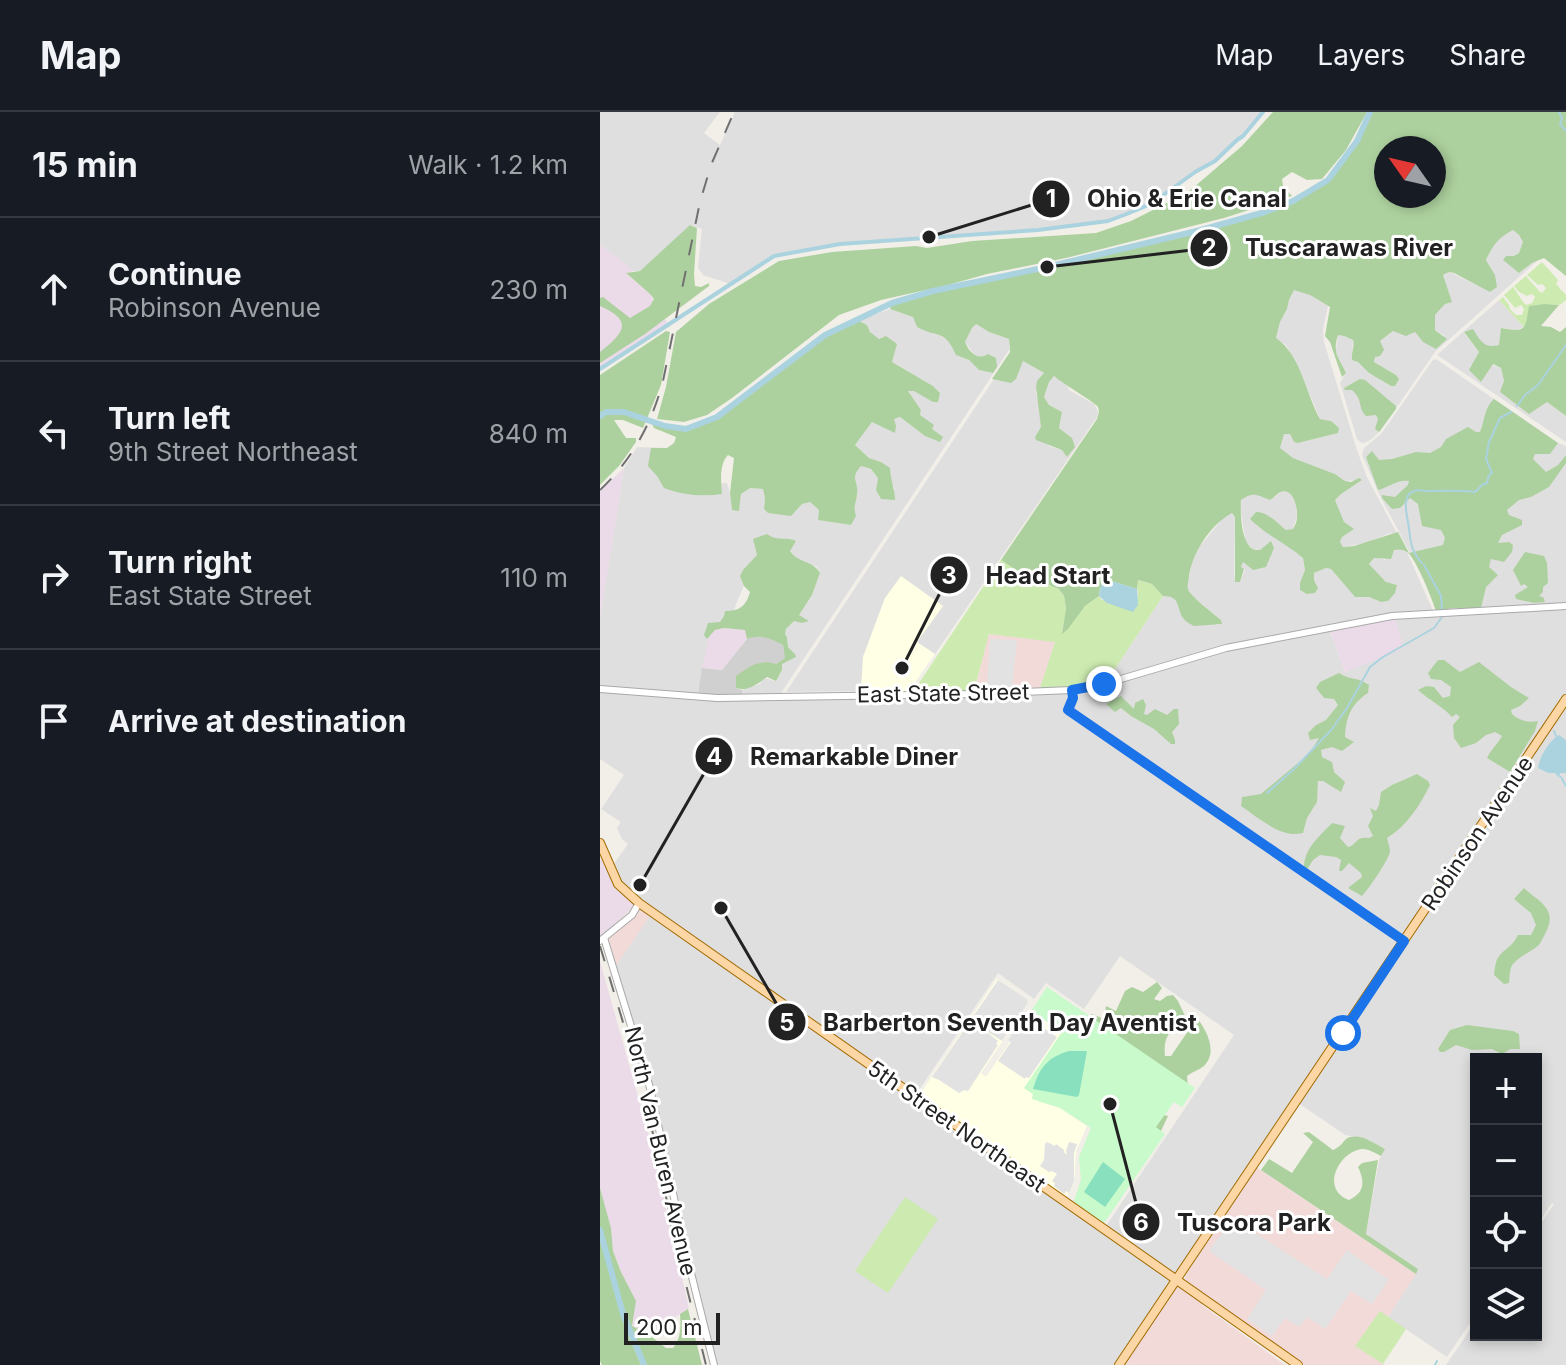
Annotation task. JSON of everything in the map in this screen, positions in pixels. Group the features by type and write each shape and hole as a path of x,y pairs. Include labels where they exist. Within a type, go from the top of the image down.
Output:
{"main road":[{"name":"Robinson Avenue","path":"1119,1365 1566,699"},
{"name":"5th Street Northeast","path":"600,843 618,884 639,903 1298,1365"}],"street":[{"name":"East State Street","path":"600,689 717,698 1072,690 1104,684 1226,648 1392,616 1566,606"},
{"path":"1072,690 1073,698 1068,710 1404,941"},
{"path":"602,939 632,915 639,903"},
{"name":"North Van Buren Avenue","path":"602,939 650,1088 714,1365"}],"shaded area":[{"path":"600,112 720,112 704,133 720,145 735,112 1263,112 1243,136 1215,161 1151,204 1108,221 1015,233 840,244 788,252 774,256 730,284 703,275 698,268 702,229 691,225 640,271 633,271 600,245"},
{"path":"1513,230 1523,242 1521,249 1504,260 1519,273 1537,261 1435,352 1381,430 1372,439 1360,442 1340,383 1346,372 1338,362 1338,335 1353,340 1352,360 1391,386 1396,375 1374,362 1380,341 1393,331 1415,332 1423,342 1445,336 1435,330 1434,323 1435,315 1445,304 1443,275 1449,272 1483,288 1491,268 1486,260 1493,246"},
{"path":"600,245 633,271 626,274 650,294 668,324 600,369"},
{"path":"1294,289 1328,306 1323,329 1324,342 1357,450 1367,477 1407,552 1434,613 1308,630 1107,681 1163,596 1171,596 1178,602 1183,618 1219,625 1221,620 1187,588 1192,563 1200,546 1223,518 1232,513 1235,517 1234,575 1240,582 1245,570 1241,567 1243,561 1246,565 1271,542 1260,550 1246,543 1240,507 1241,500 1249,494 1270,500 1281,492 1290,493 1296,503 1297,516 1293,529 1286,530 1269,516 1256,525 1304,558 1305,570 1318,588 1314,573 1326,568 1331,569 1355,597 1388,601 1386,582 1369,564 1374,558 1385,560 1395,550 1401,549 1391,533 1343,547 1340,542 1342,536 1347,534 1335,500 1361,480 1345,481 1293,458 1279,448 1284,434 1290,434 1298,443 1338,433 1331,421 1320,419 1286,345 1276,339"},
{"path":"1499,300 1524,327 1516,330 1502,328 1499,345 1492,347 1464,333 1479,352 1476,360 1501,368 1504,381 1547,402 1566,416 1566,442 1437,355"},
{"path":"890,309 914,317 917,327 950,340 956,355 969,360 979,370 993,373 983,358 974,354 965,342 972,328 976,324 1009,339 1009,350 781,693 742,695 742,690 760,684 764,678 776,681 782,664 795,654 788,647 786,629 812,595 820,573 817,567 794,558 790,551 792,539 774,539 757,555 730,626 712,625 697,697 1072,690 1201,655 1329,628 1345,672 1394,616 1566,606 1566,1365 1446,1365 1470,1330 1470,1341 1542,1341 1542,1222 1554,1204 1542,1217 1542,1053 1470,1053 1470,1323 1447,1357 1388,1317 1418,1269 1366,1234 1379,1160 1385,1149 1369,1140 1345,1135 1297,1102 1119,1365 714,1365 650,1088 614,968 652,912 626,893 611,868 628,844 617,828 621,822 601,809 624,775 600,759 600,618 624,468 637,447 667,448 668,487 727,483 732,510 739,510 741,494 750,488 764,489 764,509 810,502 819,510 819,520 851,525 857,493 854,479 861,466 871,469 878,478 876,490 895,489 881,462 869,458 855,445 872,422 900,417 925,436 932,429 920,415 921,410 908,391 914,390 933,402 940,393 892,362 893,354 870,332 867,325 858,321","holes":["1120,956 1234,1035 1104,1229 915,1096 998,973 1034,999 1046,983 1084,1009"]},
{"path":"1436,359 1566,446 1566,603 1438,612 1362,455 1364,448 1381,434"},
{"path":"1023,361 1045,374 1036,387 1036,393 1049,446 1062,450 1072,438 1059,428 1062,412 1049,405 1044,397 1053,376 1067,385 1069,390 1094,404 1097,417 935,654 916,642 885,598 863,657 861,691 786,692 994,379 999,381"},
{"path":"624,468 616,520 600,618 600,491"},
{"path":"901,576 943,606 917,642 935,654 909,691 861,691 863,657 885,598"},
{"path":"1395,618 1404,648 1345,672 1330,630"},
{"path":"714,630 746,630 747,639 722,670 702,668 709,637"},
{"path":"988,634 1056,641 1039,691 974,694"},
{"path":"769,637 783,645 786,658 736,688 742,690 742,695 698,694 702,668 722,670 747,639"},
{"path":"990,639 1017,640 1012,687 987,685"},
{"path":"603,859 633,901 634,907 600,937 600,860"},
{"path":"640,905 652,913 615,967 605,938"},
{"path":"600,961 651,1143 689,1308 649,1335 631,1326 621,1272 613,1251 611,1228 600,1194"},
{"path":"997,979 1027,999 1028,1003 981,1073 986,1077 1031,1011 1062,1032 1032,1098 1060,1108 1087,1126 1076,1151 1074,1184 1066,1197 920,1094"},
{"path":"998,980 1027,999 1028,1003 1002,1041 979,1026 998,1041 998,1045 968,1091 959,1093 932,1077"},
{"path":"1025,1016 1057,1037 1029,1078 1025,1079 998,1061"},
{"path":"1047,1142 1056,1144 1067,1155 1069,1142 1077,1144 1074,1182 1069,1193 1066,1191 1064,1194 1054,1186 1052,1181 1057,1174 1040,1166"},
{"path":"1256,1167 1416,1274 1388,1317 1380,1312 1356,1346 1385,1365 1298,1365 1264,1336 1185,1280"},
{"path":"1232,1218 1327,1279 1347,1250 1389,1280 1372,1304 1351,1291 1325,1329 1307,1317 1299,1327 1285,1318 1272,1336 1247,1319 1266,1290 1209,1251"},
{"path":"1177,1280 1205,1299 1202,1305 1285,1365 1125,1365 1149,1329 1145,1327"}],"green space":[{"path":"1273,112 1367,112 1346,150 1322,179 1307,180 1292,172 1282,179 1283,186 1292,196 1224,218 1066,258 881,300 839,315 707,415 684,422 657,419 676,332 709,304 779,261 832,252 916,246 927,248 972,241 1096,233 1131,221 1187,193 1242,146"},
{"path":"1370,112 1566,112 1566,276 1544,258 1519,273 1503,260 1506,256 1519,253 1523,242 1513,230 1508,233 1496,242 1486,260 1495,275 1497,287 1490,292 1454,273 1443,275 1452,302 1445,304 1435,315 1435,330 1447,339 1436,349 1423,342 1415,332 1406,336 1393,331 1380,341 1384,350 1375,357 1374,362 1396,375 1399,379 1395,386 1352,360 1353,340 1338,335 1336,351 1346,373 1342,377 1325,336 1330,307 1310,295 1294,290 1276,338 1297,365 1320,419 1331,421 1339,428 1338,433 1298,443 1290,434 1284,434 1280,448 1293,458 1345,481 1362,480 1335,500 1344,522 1354,529 1342,537 1340,542 1343,547 1398,532 1409,553 1443,545 1445,538 1441,530 1422,526 1418,504 1410,498 1400,508 1392,509 1382,498 1382,495 1395,497 1409,481 1378,490 1366,457 1372,451 1379,460 1416,452 1430,453 1441,447 1446,439 1468,427 1480,432 1486,410 1494,399 1558,443 1550,454 1535,454 1533,459 1546,472 1558,465 1566,455 1566,463 1549,487 1519,500 1507,510 1509,515 1522,520 1522,525 1502,535 1498,543 1509,542 1513,545 1512,552 1504,562 1491,559 1489,567 1498,575 1486,587 1481,608 1436,611 1415,562 1401,550 1394,550 1391,559 1374,558 1369,564 1386,582 1397,585 1388,601 1355,597 1331,569 1326,568 1314,573 1318,588 1315,593 1307,594 1300,590 1305,570 1303,558 1250,519 1260,512 1286,530 1293,529 1297,509 1292,495 1285,491 1270,500 1252,495 1241,500 1242,526 1249,546 1260,550 1271,541 1274,548 1266,567 1253,570 1243,562 1240,582 1235,582 1235,517 1232,513 1210,532 1199,549 1191,567 1188,589 1222,624 1190,624 1183,618 1175,600 1163,596 1152,584 1138,580 1137,589 1108,580 1100,589 1099,596 1085,606 1062,634 1066,608 1059,589 1022,574 1001,560 1097,419 1098,407 1054,376 1049,382 1044,397 1049,405 1062,412 1059,428 1072,438 1075,447 1067,457 1062,450 1035,437 1041,427 1036,387 1044,373 1023,361 1016,379 1011,383 992,379 1010,352 1009,339 976,324 972,328 965,342 969,349 977,356 988,354 996,358 997,367 993,373 979,370 969,360 956,355 944,337 924,331 917,327 913,317 890,309 892,303 1265,212 1292,201 1328,180 1357,141"},
{"path":"690,225 697,228 695,286 709,283 709,286 600,363 600,352 622,328 618,317 600,306 600,298 603,297 630,318 650,306 654,299 626,273 640,271"},
{"path":"1542,262 1558,280 1556,284 1566,295 1566,300 1560,305 1545,304 1524,327 1499,300 1503,297 1516,315 1522,315 1524,309 1521,305 1515,308 1504,295 1513,287 1526,305 1532,303 1535,297 1532,294 1527,296 1514,286 1526,276 1542,293 1546,288 1527,275"},
{"path":"1559,305 1541,326 1560,332 1566,327 1566,416 1547,402 1529,414 1500,392 1504,381 1501,368 1493,364 1481,382 1469,370 1479,352 1464,332 1473,329 1483,343 1499,345 1501,328 1521,329 1526,324 1529,306"},
{"path":"857,320 867,325 879,339 886,336 897,344 892,362 940,393 938,402 933,402 914,391 908,391 921,410 920,415 934,425 932,429 943,437 940,442 925,436 900,417 894,419 895,433 872,422 855,445 869,458 890,468 895,500 881,499 876,490 878,478 871,469 861,466 855,477 856,516 851,525 818,520 819,510 810,502 802,504 791,516 768,513 764,509 763,489 750,488 741,494 739,511 732,510 730,493 734,458 728,455 722,468 722,494 693,495 664,488 648,466 651,448 667,448 676,437 654,428 651,422 686,429 717,417 825,335"},
{"path":"666,331 670,332 661,385 643,428 614,420 626,438 636,438 636,442 600,485 600,375"},
{"path":"1360,379 1396,406 1379,432 1375,429 1376,415 1366,416 1356,394 1344,388"},
{"path":"767,534 796,541 790,551 820,573 812,595 799,615 809,621 794,621 786,629 788,647 796,657 782,664 776,681 767,677 752,687 740,689 736,688 736,676 760,663 776,664 785,658 783,645 765,638 747,639 745,630 724,628 715,630 707,639 704,635 708,623 720,622 725,611 738,609 747,601 750,592 740,576 757,555 753,539"},
{"path":"1525,552 1544,556 1547,563 1548,583 1539,596 1545,602 1516,599 1515,595 1528,587 1524,584 1521,586 1513,570"},
{"path":"1001,560 1022,574 1059,589 1066,608 1062,633 1085,606 1099,596 1102,600 1138,597 1137,580 1152,584 1163,596 1107,681 1079,688 1040,688 1055,642 989,634 974,691 911,695"},
{"path":"1438,660 1444,660 1460,672 1479,662 1529,698 1511,710 1521,720 1538,721 1510,772 1487,758 1502,736 1495,732 1461,748 1454,738 1453,725 1460,717 1456,714 1452,717 1418,690 1426,686 1434,687 1443,698 1450,696 1451,687 1441,680 1431,679 1428,673"},
{"path":"1339,673 1369,685 1368,693 1354,706 1347,723 1345,737 1354,742 1342,751 1332,747 1321,750 1322,757 1332,762 1334,772 1345,782 1341,792 1318,781 1317,802 1307,818 1303,833 1278,830 1241,806 1242,797 1261,794 1310,753 1319,738 1310,740 1308,733 1326,720 1338,705 1334,699 1324,698 1316,688 1320,682"},
{"path":"1121,696 1134,709 1135,703 1143,699 1146,705 1144,714 1147,715 1155,709 1167,715 1178,709 1179,724 1172,732 1175,744 1121,708 1115,712 1106,704"},
{"path":"1417,774 1430,785 1412,814 1387,838 1389,855 1362,896 1348,888 1362,877 1349,863 1339,871 1341,860 1320,855 1308,868 1304,868 1310,848 1332,823 1345,826 1340,838 1348,847 1359,839 1373,836 1368,826 1373,816 1370,808 1376,811 1381,792"},
{"path":"1524,888 1545,907 1550,918 1549,925 1539,945 1513,964 1509,983 1504,984 1494,975 1498,957 1518,935 1531,935 1536,925 1531,913 1514,899"},
{"path":"1157,982 1162,988 1154,999 1160,1001 1173,995 1186,1018 1169,1034 1165,1056 1171,1056 1197,1018 1211,1048 1204,1066 1187,1076 1188,1089 1176,1097 1164,1115 1168,1116 1154,1146 1087,1019 1092,1014 1104,1019 1106,1006 1116,1011 1125,991 1132,987 1143,992"},
{"path":"1047,987 1195,1088 1182,1107 1174,1102 1156,1127 1165,1134 1104,1223 1073,1203 1081,1180 1079,1157 1091,1128 1060,1108 1032,1099 1033,1094 1024,1088 1062,1032 1031,1011"},
{"path":"1467,1025 1513,1031 1519,1034 1520,1049 1500,1053 1492,1049 1472,1050 1456,1045 1440,1052 1438,1049 1450,1030"},
{"path":"1069,1051 1087,1051 1079,1095 1033,1089 1045,1064"},
{"path":"1309,1132 1333,1150 1355,1136 1385,1149 1381,1156 1363,1149 1347,1156 1336,1171 1335,1188 1349,1200 1354,1197 1362,1186 1358,1167 1362,1163 1378,1160 1366,1234 1418,1269 1416,1274 1261,1170 1269,1159 1292,1173 1313,1142 1303,1133"},
{"path":"1103,1162 1125,1179 1105,1207 1084,1192"},
{"path":"600,1188 611,1228 613,1251 636,1301 632,1326 666,1348 673,1348 680,1332 680,1314 688,1309 702,1365 646,1365 631,1330 629,1337 641,1365 602,1365"},
{"path":"905,1197 938,1219 888,1293 855,1271"},
{"path":"1380,1311 1406,1329 1383,1364 1355,1346"}],"water":[{"path":"1102,581 1137,589 1138,605 1133,612 1107,603 1099,596"},
{"path":"1559,735 1566,740 1566,773 1560,773 1559,778 1555,773 1538,768 1545,750"}],"waterway":[{"path":"600,369 774,256 840,244 1038,230 1108,221 1124,215 1151,204 1215,161 1243,136 1263,112"},
{"path":"600,416 606,412 624,412 665,426 686,429 717,417 825,335 892,303 1201,230 1293,201 1328,180 1357,141 1370,112"},
{"path":"1559,112 1562,118 1560,124 1566,131"},
{"path":"1517,406 1538,385 1566,345"},
{"path":"1422,563 1410,539 1406,508 1409,494 1418,490 1475,492 1487,483 1492,473 1486,459 1489,442 1500,418 1511,412"},
{"path":"1424,565 1441,596 1442,609"},
{"path":"1267,793 1332,729 1370,667 1434,628 1442,617"},
{"path":"1554,731 1556,736"},
{"path":"1561,777 1566,786"},
{"path":"600,1230 623,1314 644,1365"},
{"path":"1435,1365 1437,1361"}],"railway":[{"path":"600,490 631,453 647,426 658,397 700,202 711,165 734,112"},
{"path":"600,946 638,1072 706,1365"}],"place":[{"name":"Ohio & Erie Canal","path":"929,237"},
{"name":"Tuscarawas River","path":"1047,267"},
{"name":"Head Start","path":"902,668"},
{"name":"Remarkable Diner","path":"640,885"},
{"name":"Barberton Seventh Day Aventist","path":"721,908"},
{"name":"Tuscora Park","path":"1110,1104"}],"route":[{"path":"1104,684 1072,690 1073,698 1068,710 1404,941 1343,1033"}]}
